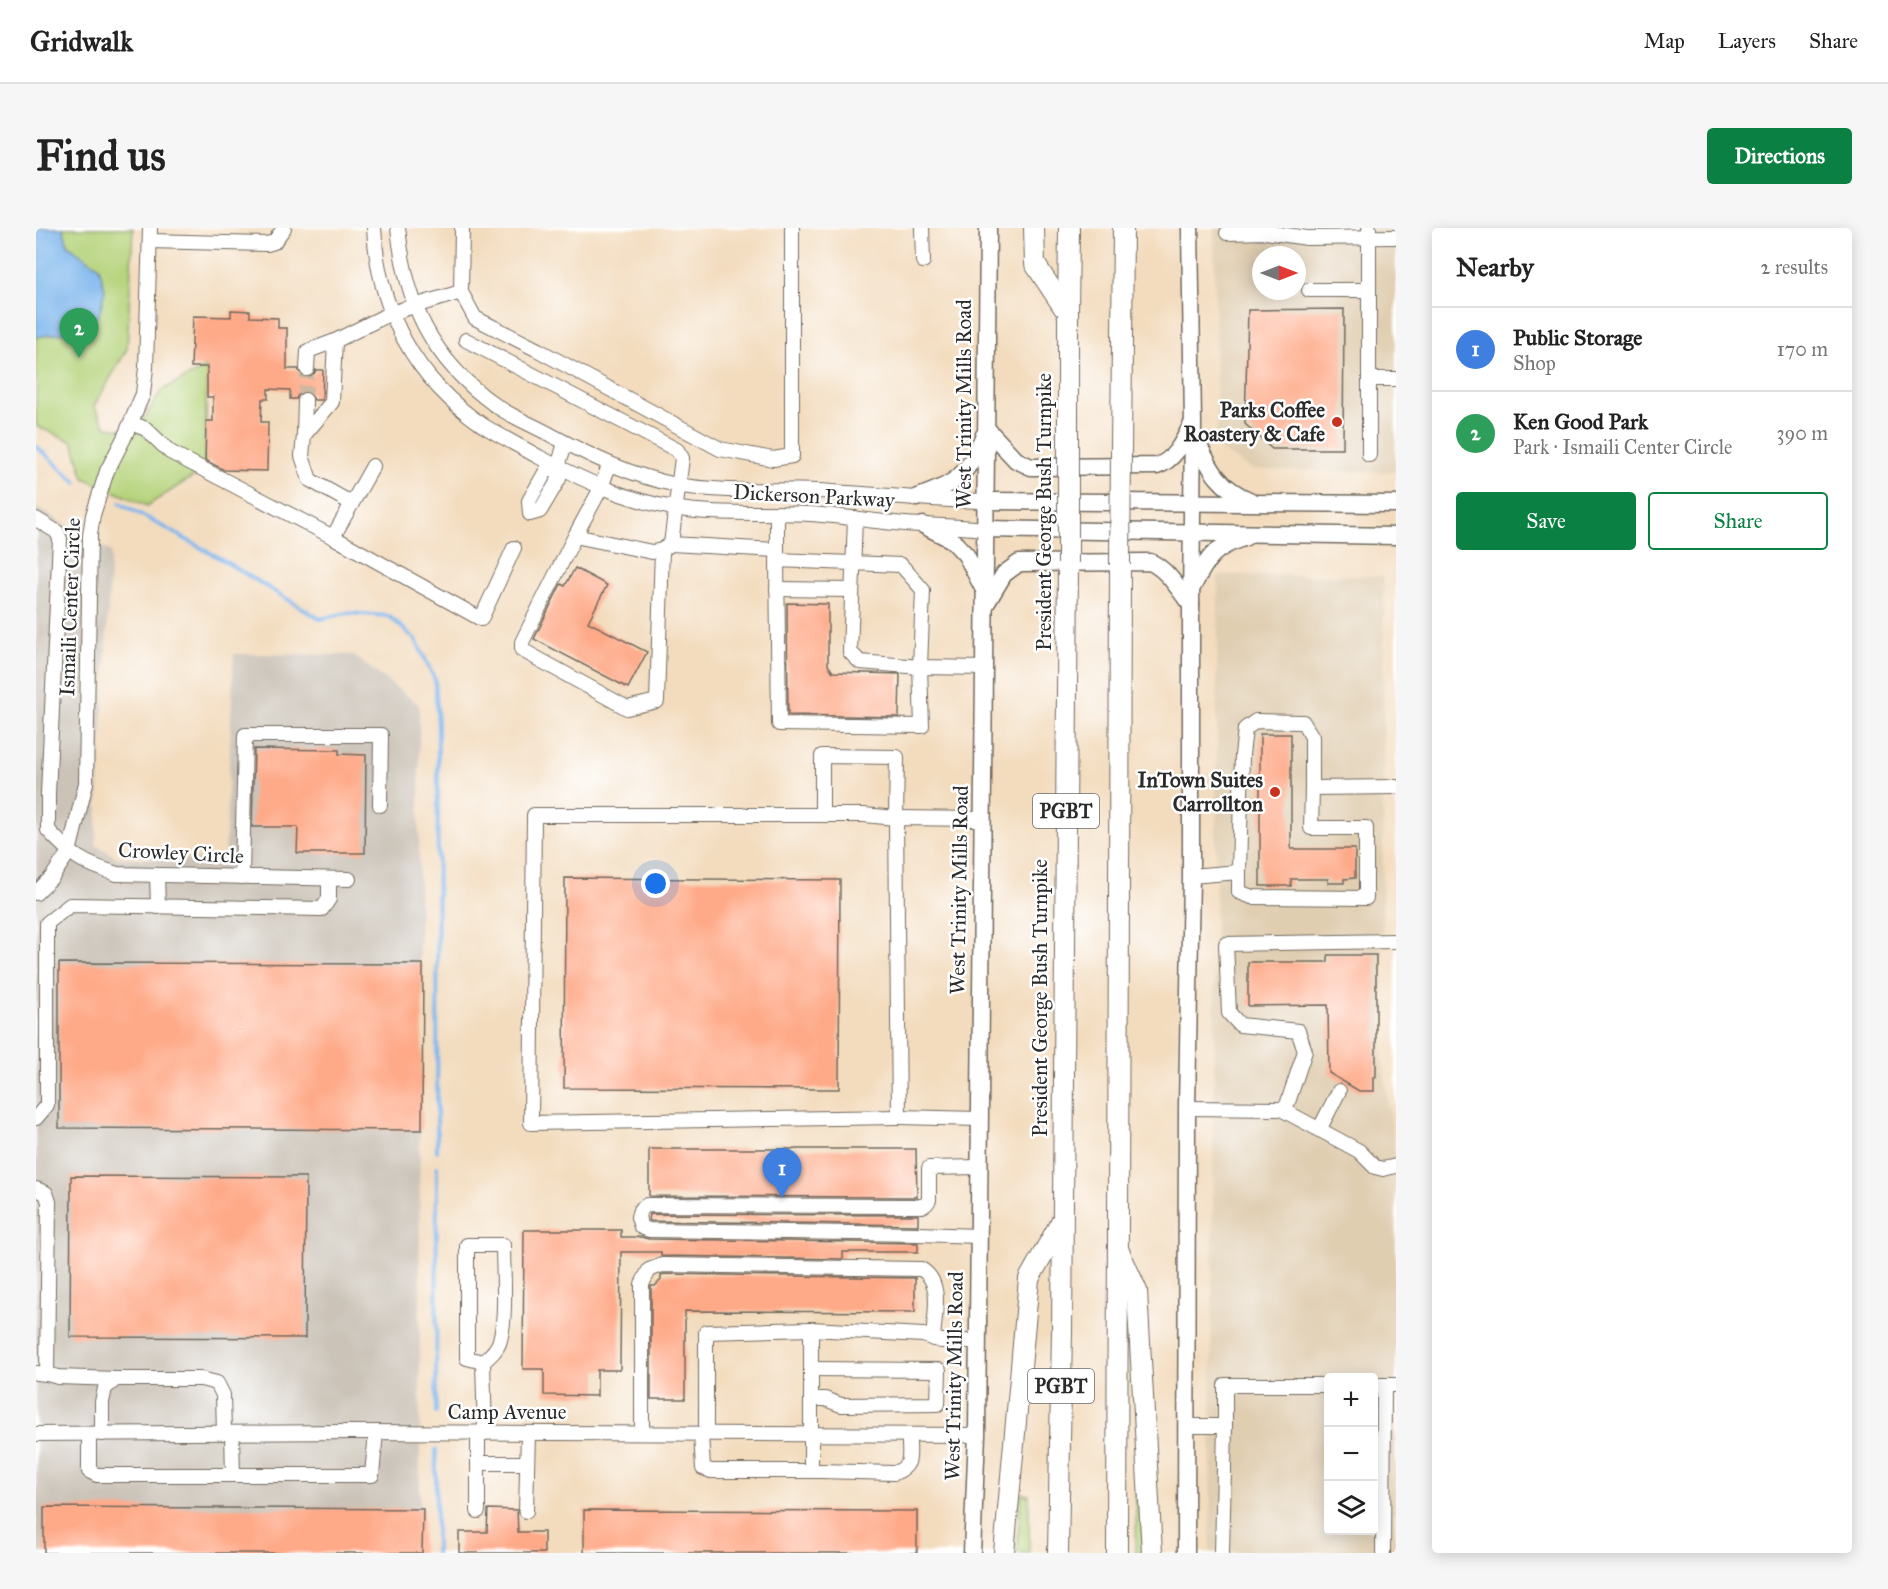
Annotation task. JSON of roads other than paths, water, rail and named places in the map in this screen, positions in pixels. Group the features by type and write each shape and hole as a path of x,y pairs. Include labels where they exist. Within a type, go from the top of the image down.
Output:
{"highway":[{"path":"1034,228 1035,264 1068,314"},
{"name":"President George Bush Turnpike","path":"1058,1553 1063,1219 1069,228"},
{"name":"PGBT","path":"1117,1553 1123,228"},
{"path":"1004,1553 1029,1279 1063,1219"},
{"path":"1117,1245 1137,1291 1152,1553"}],"main road":[{"name":"West Trinity Mills Road","path":"972,1553 977,1435 988,228"},
{"path":"1186,1553 1193,429 1190,228"},
{"path":"916,498 955,481 972,462 987,429 1016,460 1031,467 1158,466 1172,458 1193,429"},
{"path":"1193,429 1208,464 1221,484 1235,495 1254,503"},
{"name":"Dickerson Parkway","path":"986,501 1396,504"},
{"path":"923,525 952,540 966,555 986,598 1004,574 1019,563 1150,562 1158,565 1191,597"},
{"name":"Dickerson Parkway","path":"986,529 1396,536"},
{"path":"1191,597 1205,563 1214,552 1232,541 1253,534"}],"street":[{"path":"150,234 267,244 274,242 284,228"},
{"name":"Dickerson Parkway","path":"374,228 375,252 381,282 391,313 410,352 433,383 456,405 484,425 558,467 631,499 675,508 715,513 777,513 986,529"},
{"name":"Dickerson Parkway","path":"398,228 401,260 414,305 441,353 471,385 496,405 609,465 635,475 679,485 986,501"},
{"path":"462,228 460,292 475,318 720,449 773,459 792,456 792,228"},
{"path":"922,228 923,261"},
{"path":"1227,233 1266,232 1307,238 1369,232 1396,237"},
{"path":"1369,232 1370,455"},
{"name":"Ismaili Center Circle","path":"69,852 86,783 90,535 93,515 107,471 143,394 150,234"},
{"path":"1309,290 1369,290"},
{"path":"307,369 308,351 335,341 391,313 460,292"},
{"path":"466,340 677,450 682,458 667,547 657,701 627,708 522,650 522,642 575,536 602,488 609,465"},
{"path":"304,435 332,402 335,341"},
{"path":"1369,379 1396,379"},
{"path":"595,407 606,387"},
{"path":"305,400 302,456 310,480 351,503"},
{"path":"131,423 146,429 170,452 333,537 481,619 514,548"},
{"path":"558,467 565,443"},
{"path":"333,537 373,466"},
{"path":"575,536 652,552 667,547 777,555 852,563 901,565 923,590 920,667 922,726 779,724 777,589 777,555 777,513"},
{"path":"855,518 850,652 860,662 920,667 985,668"},
{"name":"Crowley Circle","path":"36,519 57,532 60,539 48,830 69,852 89,865 117,874 349,879"},
{"path":"777,589 851,590"},
{"path":"1256,722 1303,722 1312,737 1312,788 1311,828 1366,828 1366,898 1252,897 1239,892 1242,755 1245,729 1256,722"},
{"path":"242,877 244,735 381,735 380,805"},
{"path":"822,815 822,756 897,757 899,1117"},
{"path":"1312,788 1396,787"},
{"path":"980,1119 899,1117 531,1123 534,815 864,815 896,818 982,819"},
{"path":"36,893 52,877 69,852"},
{"path":"1191,876 1239,872"},
{"path":"157,875 158,906"},
{"path":"36,1118 47,1105 46,923 70,905 322,909 329,899 329,879"},
{"path":"1285,1111 1305,1051 1298,1031 1240,1025 1228,1013 1226,945 1396,941"},
{"path":"1319,1130 1339,1091"},
{"path":"1187,1108 1270,1108 1285,1111 1359,1151 1375,1167 1383,1169 1396,1166"},
{"path":"979,1167 929,1168 929,1200 922,1206 647,1205 640,1210 638,1217 641,1227 648,1230 918,1233 979,1236"},
{"path":"36,1189 46,1193 49,1202 41,1373 58,1377 201,1379 217,1383 223,1395 233,1475"},
{"path":"478,1511 483,1362 492,1354 500,1341 504,1304 503,1245 467,1245 467,1358 483,1362"},
{"path":"642,1433 642,1284 649,1270 662,1265 921,1269 934,1281 936,1291 933,1339"},
{"path":"909,1435 908,1465 905,1469 894,1473 711,1472 703,1468 706,1332 812,1329 923,1335 941,1341 978,1341"},
{"path":"811,1471 812,1329"},
{"path":"812,1369 939,1370 938,1404 841,1405 825,1399 812,1399"},
{"path":"116,1379 105,1388 95,1434 89,1471 97,1475 372,1475 376,1432"},
{"path":"1222,1553 1225,1385 1324,1385"},
{"path":"1383,1553 1390,1425 1385,1385"},
{"path":"1186,1426 1224,1426"},
{"name":"Camp Avenue","path":"36,1434 376,1432 977,1435"},
{"path":"526,1511 528,1433"},
{"path":"478,1463 527,1463"}],"water":[{"path":"36,228 63,228 68,245 99,267 105,290 99,316 79,330 36,337"}],"waterway":[{"path":"36,446 77,483"},
{"path":"120,503 216,556 320,619 347,613 389,616 416,640 435,680 438,724 437,1151"},
{"path":"436,1412 437,1167"},
{"path":"436,1450 436,1553"}],"tunnel":[{"path":"305,400 307,369"}],"place":[{"name":"Ken Good Park","path":"79,358"},
{"name":"Parks Coffee Roastery & Cafe","path":"1337,422"},
{"name":"InTown Suites Carrollton","path":"1275,792"},
{"name":"Public Storage","path":"782,1198"}]}
